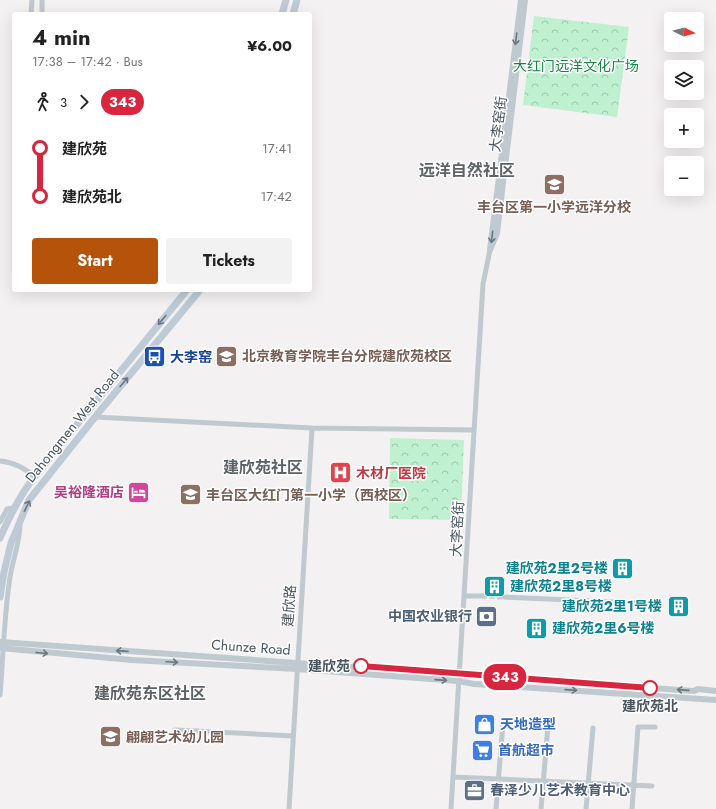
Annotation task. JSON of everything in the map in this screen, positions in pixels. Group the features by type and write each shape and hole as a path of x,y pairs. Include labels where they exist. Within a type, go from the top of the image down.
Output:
{"main road":[{"path":"283,12 286,0"},
{"path":"293,12 296,0"},
{"name":"Dahongmen West Road","path":"0,538 20,495 185,292"},
{"name":"Dahongmen West Road","path":"0,597 11,543 29,500 95,417 198,292"}],"street":[{"path":"31,12 32,0"},
{"path":"42,0 42,12"},
{"name":"大李窑街","path":"451,809 483,284 490,250 521,0"},
{"name":"大李窑街","path":"490,250 497,233 525,0"},
{"path":"95,417 312,428 474,430"},
{"name":"建欣路","path":"289,809 312,428"},
{"path":"0,461 19,465 35,476"},
{"path":"0,522 7,509 13,508"},
{"path":"0,695 2,642 12,565 20,537 20,520"},
{"path":"465,596 482,596"},
{"path":"504,598 660,604"},
{"name":"Chunze Road","path":"2,642 694,691 698,689 716,691"},
{"name":"Chunze Road","path":"2,649 132,660 297,669 474,684 716,700"},
{"path":"496,809 503,723"},
{"path":"541,809 548,725"},
{"path":"632,809 638,726 655,727"},
{"path":"586,809 593,728"},
{"path":"175,730 293,736"},
{"path":"453,777 652,786"}],"green space":[{"name":"大红门远洋文化广场","path":"534,16 629,27 617,117 523,105"},
{"path":"390,438 464,440 461,520 389,519"}],"tunnel":[{"path":"482,596 504,597"}],"bus line":[{"name":"343","path":"361,666 650,688"}],"place":[{"name":"丰台区第一小学远洋分校","path":"554,185"},
{"name":"北京教育学院丰台分院建欣苑校区","path":"226,356"},
{"name":"大李窑","path":"154,357"},
{"name":"木材厂医院","path":"341,473"},
{"name":"吴裕隆酒店","path":"139,492"},
{"name":"丰台区大红门第一小学（西校区）","path":"190,495"},
{"name":"建欣苑2里2号楼","path":"623,568"},
{"name":"建欣苑2里8号楼","path":"494,586"},
{"name":"建欣苑2里1号楼","path":"678,606"},
{"name":"中国农业银行","path":"487,616"},
{"name":"建欣苑2里6号楼","path":"536,628"},
{"name":"建欣苑","path":"361,666"},
{"name":"建欣苑北","path":"650,688"},
{"name":"天地造型","path":"485,724"},
{"name":"翩翩艺术幼儿园","path":"111,737"},
{"name":"首航超市","path":"482,750"},
{"name":"春泽少儿艺术教育中心","path":"475,790"}],"district":[{"name":"远洋自然社区","path":"467,170"},
{"name":"建欣苑社区","path":"263,467"},
{"name":"建欣苑东区社区","path":"150,693"}]}
